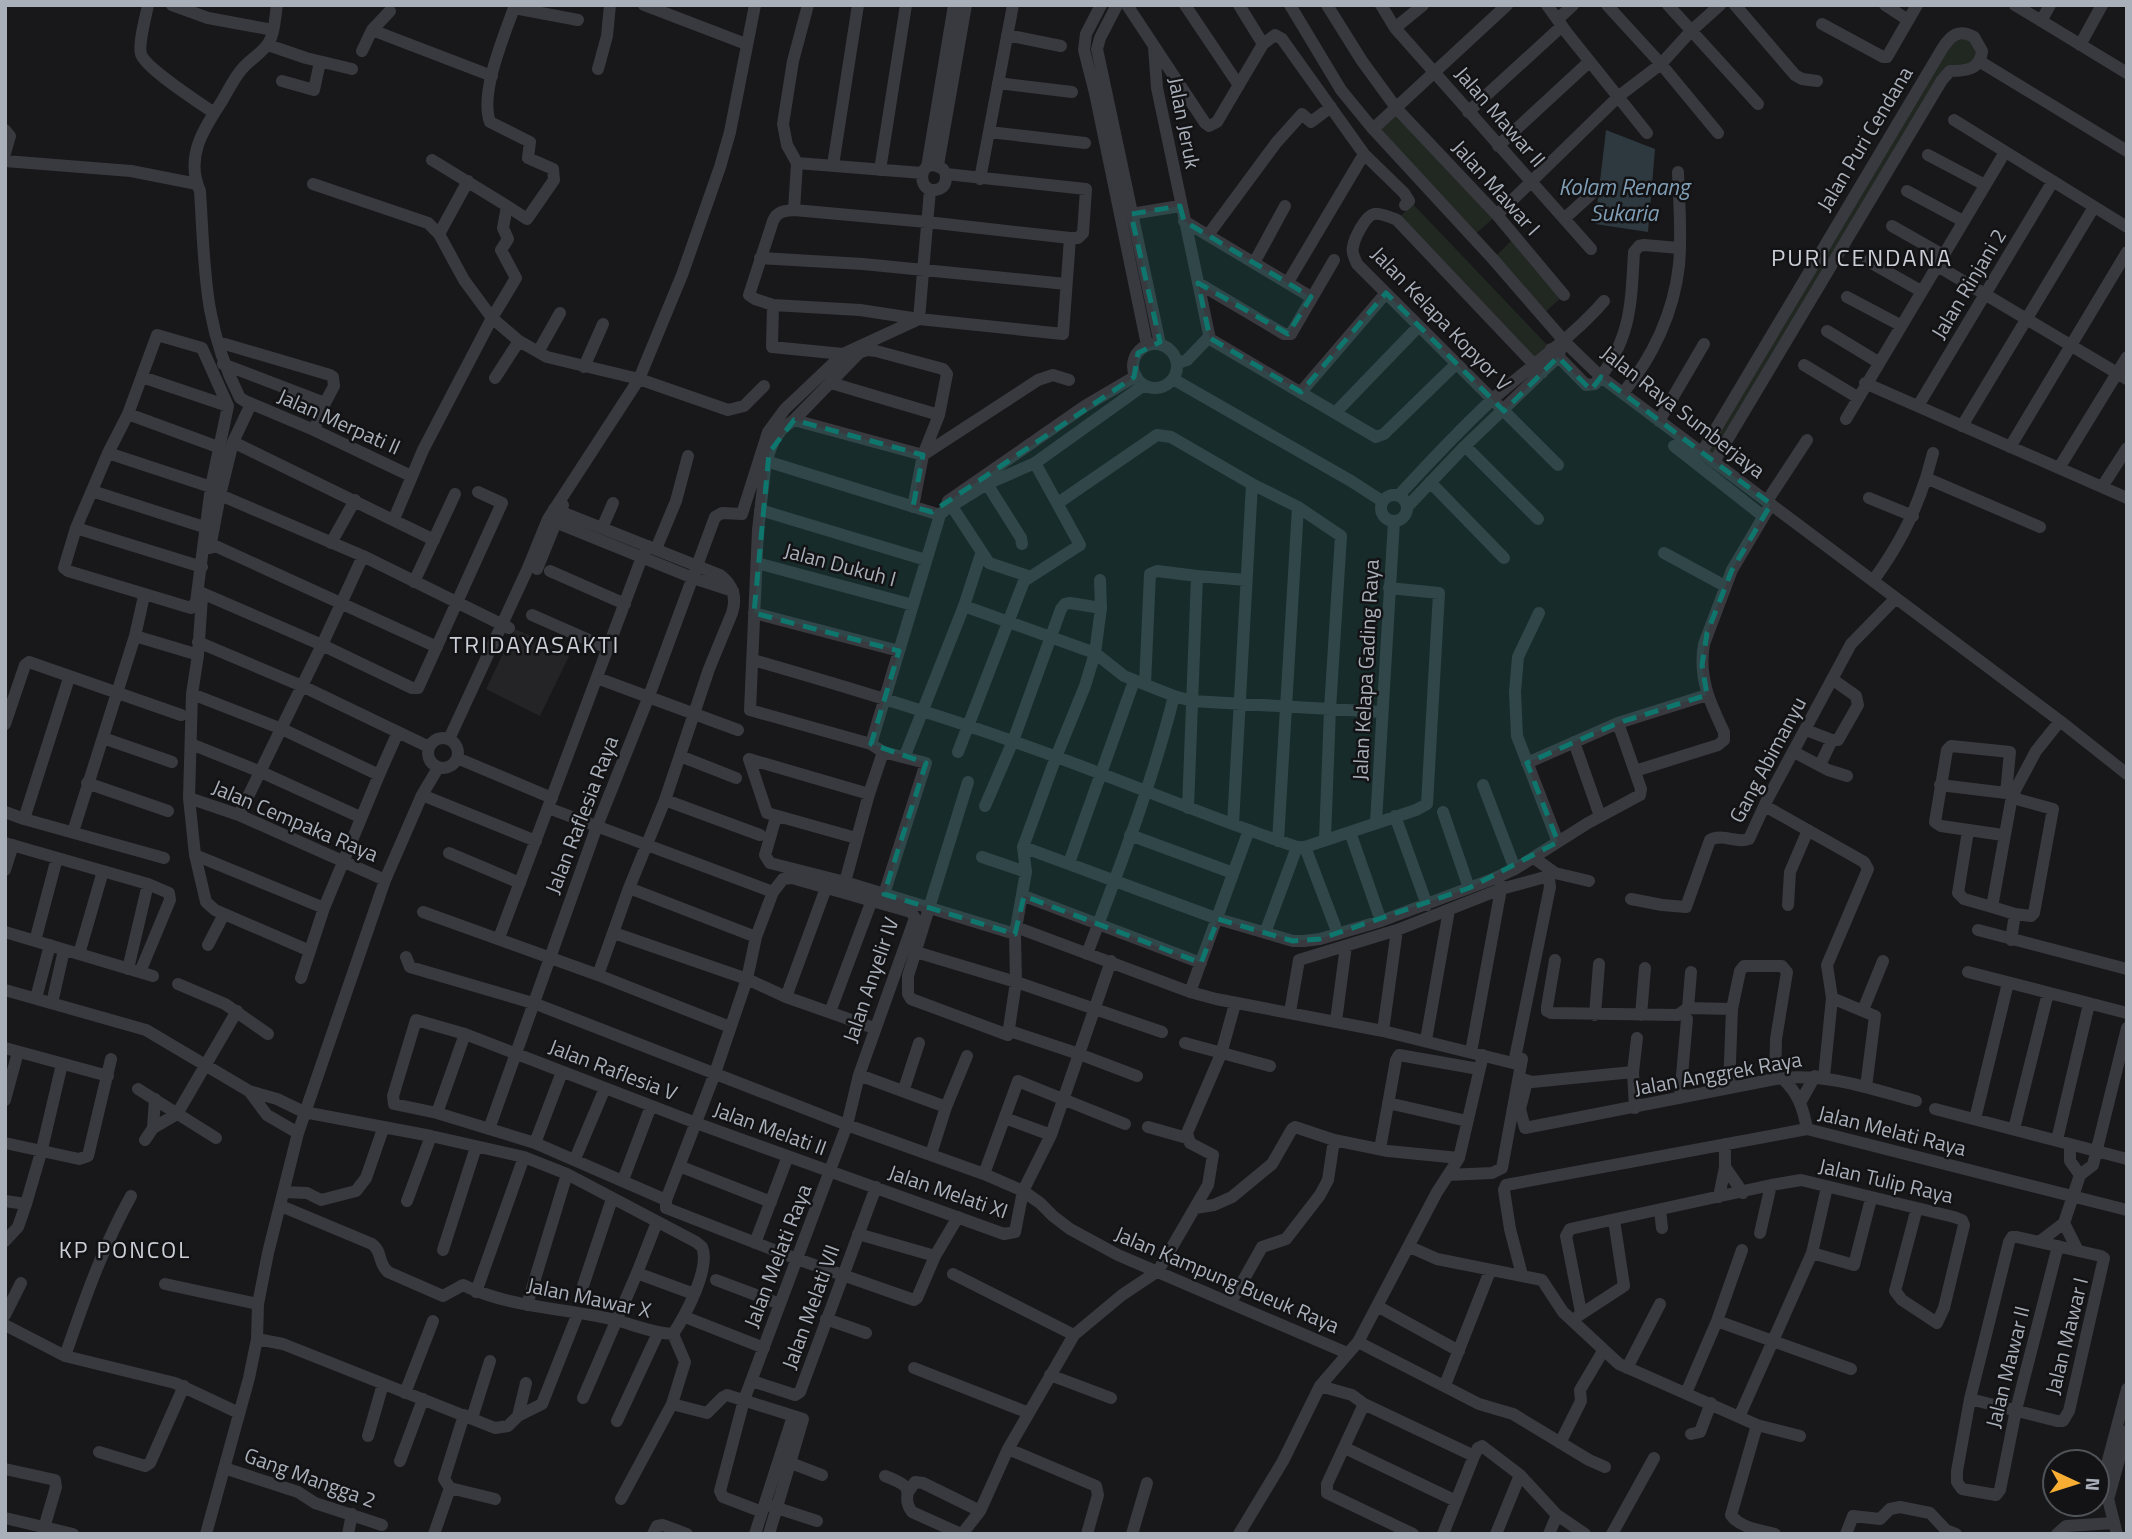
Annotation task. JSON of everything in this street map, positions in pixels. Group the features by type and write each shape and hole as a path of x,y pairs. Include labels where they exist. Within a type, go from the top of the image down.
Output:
{"street":[{"path":"148,5 140,50 143,59 214,113"},
{"path":"172,5 200,16 272,30"},
{"path":"277,5 268,45 240,71 196,147 195,175 200,191 207,301 223,364 240,398 251,404 233,442 215,491 204,527 202,567 196,603 191,608 145,596 65,570 64,561 108,453 128,414 157,335 197,345 206,354 228,406 218,447 215,491 211,544 195,647 189,798 195,855 206,902 224,914 310,951"},
{"path":"598,69 607,36 610,5"},
{"path":"644,5 746,44"},
{"path":"684,19 687,5"},
{"path":"452,741 566,491 577,478 639,379 682,275 730,132 755,5"},
{"path":"794,210 797,163 787,145 783,124 793,61 807,5"},
{"path":"833,165 858,5"},
{"path":"880,170 906,5"},
{"path":"954,5 957,26"},
{"path":"930,190 922,180 933,170 957,26 966,5"},
{"path":"980,179 1013,5"},
{"path":"871,744 926,560 946,508 1085,406 1140,381 1160,388 1174,379 1178,363 1174,354 1154,344 1114,192 1096,93 1084,54 1086,34 1101,5"},
{"path":"1116,5 1097,49 1154,344"},
{"path":"1127,5 1184,94 1209,126 1217,122 1263,44 1275,35 1282,39 1364,154 1404,193 1409,201 1405,205"},
{"path":"1185,5 1238,84"},
{"path":"1239,5 1263,44"},
{"name":"Jalan Raya Sumberjaya","path":"1290,5 1340,90 1373,130 1493,259 1565,342 1601,377 2127,774"},
{"name":"Jalan Mawar I","path":"1327,5 1362,61 1397,109 1497,215 1564,295"},
{"name":"Jalan Mawar II","path":"1381,5 1395,28 1591,249"},
{"path":"1395,28 1423,5"},
{"path":"1373,130 1507,5"},
{"path":"1547,5 1647,133"},
{"path":"1468,112 1560,22 1573,5"},
{"path":"1607,5 1718,133"},
{"path":"1668,5 1758,103"},
{"path":"1497,215 1619,96 1661,65 1690,31 1720,5"},
{"path":"1735,5 1795,75 1817,80"},
{"path":"1885,5 1909,20"},
{"path":"1822,24 1884,58 1889,55 1917,5"},
{"path":"2015,5 2081,45 2125,67"},
{"path":"2041,21 2050,5"},
{"path":"2081,45 2102,5"},
{"path":"432,160 527,219 555,175 553,169 528,158 528,141 490,122 489,87 515,7 578,20"},
{"path":"362,51 372,30 390,11"},
{"path":"372,30 492,76"},
{"name":"Jalan Puri Cendana","path":"1702,452 1946,42 1959,33 1975,37 1981,45 1979,61 1967,71 1950,71 1942,80 1714,462"},
{"path":"1007,35 1061,46"},
{"path":"268,45 352,69"},
{"name":"Jalan Jeruk","path":"1154,47 1157,88 1180,206 1214,341"},
{"path":"1979,61 2127,151"},
{"path":"282,81 314,90 320,62"},
{"path":"1498,146 1589,62"},
{"path":"998,83 1072,92"},
{"path":"1208,235 1272,148 1302,114 1311,122 1331,107"},
{"path":"1954,120 2127,227"},
{"path":"5,130 10,136 5,152"},
{"path":"989,132 1085,143"},
{"path":"1846,419 2005,152"},
{"path":"1288,282 1364,154"},
{"path":"1927,155 1985,185"},
{"path":"5,161 131,171 197,184"},
{"path":"797,163 880,170 933,170 980,179 1086,189 1083,233 1078,238 1069,238 928,222 794,210 782,212 775,216 750,295 773,305 860,310 1063,334 1069,238"},
{"path":"930,190 943,187 946,181 933,170"},
{"path":"1623,393 1633,382 1665,325 1676,284 1679,248 1678,172"},
{"path":"439,234 468,181"},
{"name":"Jalan Rinjani 2","path":"1918,407 2053,181"},
{"path":"313,184 428,223 439,234 464,280 492,318 519,341 558,361 639,379 728,410 744,406 764,386"},
{"path":"1565,218 1598,188"},
{"path":"919,319 930,190"},
{"path":"1907,191 1963,221"},
{"path":"394,519 411,476 492,318 516,278 501,250 508,239 503,228 507,206"},
{"path":"1131,214 1180,206"},
{"path":"1254,262 1285,206"},
{"path":"1962,426 2094,207"},
{"name":"Jalan Kelapa Kopyor V","path":"1538,368 1397,220 1375,214 1367,219 1353,246 1352,252 1357,264 1558,465"},
{"path":"1184,221 1311,297"},
{"path":"1892,226 1985,295 2122,376"},
{"path":"1554,353 1586,385 1592,386 1616,355 1629,323 1634,252 1644,244 1679,248"},
{"path":"2010,447 2127,252"},
{"path":"760,258 1066,284"},
{"path":"1198,284 1284,334 1293,333 1334,260"},
{"path":"1868,261 1921,291"},
{"path":"1815,263 1828,271"},
{"path":"1301,392 1386,293"},
{"path":"1847,298 1900,325"},
{"path":"1399,495 1492,400 1538,368 1604,301"},
{"path":"773,305 772,347 843,354 919,319"},
{"path":"538,352 560,313"},
{"path":"584,366 603,324"},
{"path":"1335,413 1419,326"},
{"path":"1827,331 1878,362"},
{"path":"495,378 519,341"},
{"path":"1178,363 1187,360 1214,341 1376,437 1381,437 1456,364"},
{"path":"218,342 333,377 334,386 314,430"},
{"path":"1140,381 1135,358 1154,344"},
{"path":"1659,421 1704,344"},
{"path":"830,1012 878,897 926,763 883,751 871,744 750,710 754,613 760,510 766,461 779,434 859,353 867,350 943,369 947,374 939,415 923,455 913,507"},
{"name":"Jalan Raflesia Raya","path":"489,1129 536,1004 549,957 597,826 649,696 715,517 722,513 742,514 762,458 768,432 785,409 843,354"},
{"path":"2059,468 2122,376 2127,357"},
{"path":"1754,363 1768,372"},
{"path":"223,364 325,403"},
{"path":"1804,366 1857,397"},
{"path":"1408,506 1465,446 1506,413 1538,368"},
{"path":"794,420 923,455 1038,380 1053,375 1069,380"},
{"path":"142,377 228,406"},
{"path":"1174,379 1382,501"},
{"path":"766,461 913,507 946,508 987,484 1035,463 1140,381"},
{"path":"831,383 939,415"},
{"path":"1865,383 2127,498"},
{"name":"Jalan Merpati II","path":"251,404 314,430 411,476"},
{"path":"128,414 218,447"},
{"path":"1058,503 1157,435 1171,438 1298,507 1339,533 1343,540 1329,709 1325,839"},
{"path":"1635,771 1718,745 1724,740 1724,732 1703,682 1702,656 1707,632 1725,586 1769,503 1807,440"},
{"path":"233,442 434,540"},
{"path":"1465,446 1538,519"},
{"path":"1674,446 1763,516"},
{"path":"2102,487 2127,448"},
{"path":"108,453 215,491 363,556 506,627"},
{"path":"1872,582 1897,547 1913,516 1933,453"},
{"path":"499,938 607,648 649,551 676,500 688,456"},
{"path":"958,752 1007,622 1028,576 1080,545 1035,463"},
{"path":"1926,478 2040,527"},
{"path":"1430,482 1504,558"},
{"path":"987,484 1021,538 1022,544"},
{"path":"1233,824 1252,484"},
{"path":"92,491 204,527"},
{"path":"202,593 415,689 420,687 502,503 478,492"},
{"path":"414,582 455,494"},
{"path":"1389,495 1399,495 1405,499 1407,513 1402,519 1394,521 1383,515 1382,501 1389,495"},
{"path":"1869,498 1913,516"},
{"path":"331,543 355,500"},
{"path":"602,528 613,503"},
{"path":"1278,841 1298,507"},
{"path":"946,508 989,563 1028,576"},
{"path":"760,510 926,560"},
{"path":"555,516 649,551"},
{"path":"555,516 602,528 695,572 733,591 735,603 693,713 665,800 629,888 598,975"},
{"name":"Jalan Kelapa Gading Raya","path":"1376,822 1394,521"},
{"path":"76,528 202,567"},
{"path":"211,544 437,647"},
{"path":"1664,553 1725,586"},
{"path":"906,753 964,606 981,554"},
{"path":"239,815 363,556"},
{"name":"Jalan Dukuh I","path":"757,563 913,605"},
{"path":"1069,863 1140,683 1150,574 1157,570 1246,580"},
{"path":"550,571 625,604"},
{"path":"1188,808 1197,576"},
{"path":"1009,1033 1016,982 1016,931 1026,872 1023,847 1085,686 1095,653 1101,608 1100,580"},
{"path":"753,660 886,699 1013,741 1188,808 1301,847 1416,810 1427,803 1439,593 1389,588"},
{"path":"73,832 135,636 145,596"},
{"name":"Gang Abimanyu","path":"1631,899 1686,907 1710,840 1716,837 1747,840 1851,644 1896,598"},
{"path":"985,806 1065,604 1101,608"},
{"path":"964,606 1095,653 1124,676 1192,701 1382,712"},
{"path":"754,613 899,651"},
{"path":"1539,613 1518,657 1517,736 1558,842"},
{"path":"532,615 607,648"},
{"path":"135,636 195,647 302,686 429,747"},
{"path":"5,724 26,663 33,663 69,678 181,715"},
{"path":"24,819 69,678"},
{"path":"597,678 738,730"},
{"path":"1806,730 1832,740 1839,738 1858,702 1856,696 1832,679"},
{"path":"192,694 282,729 379,775"},
{"path":"1527,763 1618,723 1707,695"},
{"path":"1087,954 1164,738 1174,696"},
{"path":"2009,794 2036,751 2060,721"},
{"path":"1290,1012 1299,960 1397,930 1449,910 1500,883 1515,869 1600,816 1640,795 1641,789 1618,723"},
{"path":"301,978 342,861 398,732"},
{"path":"103,738 172,762"},
{"path":"206,1534 257,1339 258,1304 268,1252 304,1112 385,880 422,795 438,768 452,765 457,758 457,748 452,741 439,738 429,747 429,759 438,768"},
{"path":"1820,765 1832,740"},
{"path":"1574,742 1600,816"},
{"path":"191,744 360,817"},
{"path":"1992,907 2003,835 2009,794 2010,752 1951,746 1945,752 1935,822 1941,826 2003,835"},
{"path":"845,882 883,751"},
{"path":"1794,752 1847,776"},
{"path":"680,756 736,778"},
{"path":"457,758 597,826 773,892 756,937 747,979 715,1073 666,1200 668,1210 915,1300 935,1256 958,1217"},
{"path":"856,838 767,813 749,759 869,793"},
{"path":"968,782 908,976 908,994 911,999 1079,1054 1137,1076"},
{"path":"87,783 168,811"},
{"path":"1483,785 1515,869"},
{"path":"1940,785 2009,794 2020,800 2053,808 2034,913 2031,916 1964,899 1958,893 1968,831"},
{"path":"422,795 536,841"},
{"name":"Jalan Cempaka Raya","path":"189,798 239,815 385,880"},
{"path":"665,800 760,835"},
{"path":"1765,806 1864,862 1868,869 1827,965 1832,998 1819,1077 1801,1101"},
{"path":"5,812 164,858"},
{"path":"1443,812 1469,888"},
{"path":"1395,816 1427,905"},
{"path":"776,817 765,855 768,862 845,882 878,897 1016,931 1111,961 1190,992 1383,1031 1517,1064"},
{"path":"1190,992 1249,830"},
{"path":"1788,905 1790,872 1808,830"},
{"path":"1350,832 1381,921"},
{"path":"1130,835 1233,873"},
{"path":"5,870 9,844 166,890 170,900 134,970"},
{"path":"1023,847 1218,919 1293,941 1320,939 1338,934 1427,905 1469,888 1545,877 1549,879 1550,887 1517,1064 1523,1080 1502,1167 1492,1173 1448,1175"},
{"path":"1265,933 1301,847"},
{"path":"1301,847 1338,934"},
{"path":"449,853 520,883"},
{"path":"195,855 324,908"},
{"path":"982,856 1026,872"},
{"path":"36,941 57,858"},
{"path":"1534,858 1556,874 1589,881"},
{"path":"79,954 103,871"},
{"path":"1517,1064 1557,894 1556,874"},
{"name":"Jalan Anyelir IV","path":"773,892 779,882 788,878 878,897 911,912 915,918 874,1028 859,1074 847,1125"},
{"path":"1347,1353 1358,1342 1459,1158 1479,1069 1477,1053 1500,883"},
{"path":"134,970 148,884"},
{"path":"629,888 756,937"},
{"path":"786,997 826,888"},
{"path":"1024,896 1201,963"},
{"path":"1426,1041 1449,910"},
{"path":"423,912 598,975 730,1027"},
{"path":"208,946 224,914"},
{"path":"2011,940 2015,914"},
{"path":"1383,1031 1397,930"},
{"path":"1978,930 2127,969"},
{"path":"5,932 153,976"},
{"path":"614,933 747,979 786,997 874,1028"},
{"path":"36,998 50,945"},
{"path":"1336,1021 1346,946"},
{"path":"52,1003 64,950"},
{"path":"916,952 1162,1031"},
{"name":"Jalan Kampung Bueuk Raya","path":"406,957 410,967 536,1004 847,1125 984,1174 1023,1191 1052,1216 1092,1242 1347,1353 1320,1386 1283,1461 1239,1534"},
{"path":"1555,960 1547,1011 1595,1015 1678,1015 1732,1009"},
{"path":"1023,1191 1051,1135 1111,961"},
{"path":"1863,1010 1882,961"},
{"path":"1595,1015 1599,964"},
{"path":"1730,1088 1732,1009 1741,967 1782,966 1786,969 1787,976 1776,1039 1779,1078 1793,1088 1801,1101 1807,1129"},
{"path":"1641,1015 1645,968"},
{"path":"1680,1098 1691,972"},
{"path":"1968,972 2127,1013"},
{"path":"1975,1119 2008,983"},
{"path":"178,984 206,994 237,1011 268,1034"},
{"path":"5,990 146,1030 249,1091 277,1099 304,1112 524,1157 567,1174 657,1222 583,1398"},
{"path":"2014,1129 2048,993"},
{"path":"1832,998 1873,1014 1876,1019 1866,1087"},
{"path":"1187,1138 1221,1054 1235,1003"},
{"path":"2080,1175 2070,1161 2064,1142 2089,1004"},
{"path":"145,1140 153,1128 177,1114 237,1011"},
{"name":"Jalan Raflesia V","path":"437,1113 394,1104 393,1101 417,1020 465,1034 696,1123"},
{"path":"2039,1242 2064,1223 2080,1175 2092,1167 2127,1028"},
{"path":"465,1034 437,1113 535,1143 666,1200"},
{"path":"1635,1108 1633,1072 1637,1038"},
{"path":"904,1089 919,1043"},
{"path":"1185,1043 1270,1066"},
{"path":"5,1100 11,1050 108,1076"},
{"path":"1380,1149 1399,1055 1479,1069"},
{"path":"931,1154 946,1107 967,1056"},
{"path":"5,1143 79,1159 88,1156 111,1059"},
{"path":"5,1241 18,1227 26,1204 62,1064"},
{"path":"535,1143 562,1072"},
{"path":"1523,1080 1633,1072"},
{"path":"859,1074 946,1107"},
{"name":"Jalan Anggrek Raya","path":"1523,1080 1520,1109 1525,1128 1779,1078 1819,1077 1916,1101"},
{"path":"984,1174 1018,1081 1125,1124"},
{"path":"575,1159 605,1088"},
{"path":"138,1089 216,1138"},
{"path":"249,1091 267,1115 298,1133"},
{"path":"153,1128 155,1099"},
{"path":"1388,1102 1467,1121"},
{"path":"622,1180 651,1106"},
{"path":"1935,1109 2127,1159"},
{"path":"1005,1118 1051,1135"},
{"name":"Jalan Melati II","path":"696,1123 831,1171"},
{"name":"Jalan Melati Raya","path":"768,1508 720,1494 744,1400 847,1125"},
{"path":"980,1511 923,1483 915,1482 909,1491 908,1505 912,1512 961,1534 980,1511 1008,1449 1074,1335 1122,1295 1158,1270 1210,1181 1214,1158 1212,1153 1190,1143 1187,1138 1148,1127"},
{"path":"1195,1208 1214,1205 1238,1193 1272,1164 1293,1128 1380,1149 1459,1158"},
{"path":"284,1192 307,1193 321,1200 356,1191 366,1178 383,1129"},
{"name":"Jalan Melati Raya","path":"1522,1275 1510,1229 1504,1190 1506,1185 1807,1129 2127,1210"},
{"path":"407,1201 431,1136"},
{"path":"1231,1301 1262,1247 1286,1239 1327,1184 1334,1140"},
{"path":"1719,1197 1725,1167 1725,1144"},
{"path":"443,1250 476,1147"},
{"path":"755,1243 788,1156"},
{"path":"476,1292 524,1157"},
{"path":"679,1166 771,1202"},
{"path":"1725,1167 1748,1191"},
{"name":"Jalan Melati XI","path":"831,1171 1004,1234 1015,1231 1023,1191"},
{"path":"527,1305 567,1174"},
{"name":"Jalan Tulip Raya","path":"1578,1317 1566,1236 1570,1229 1771,1185 1801,1181 1871,1199 1917,1208 1960,1219 1964,1225 1940,1322 1934,1323 1902,1300 1894,1287 1917,1208"},
{"path":"1760,1233 1771,1185"},
{"name":"Jalan Melati VII","path":"752,1381 795,1395 799,1393 876,1187"},
{"path":"1739,1417 1812,1254 1827,1187"},
{"path":"65,1356 87,1293 119,1217 131,1196"},
{"path":"583,1286 612,1199"},
{"path":"1812,1254 1854,1265 1871,1199"},
{"path":"5,1201 26,1204"},
{"name":"Jalan Mawar X","path":"281,1206 372,1244 379,1251 381,1266 403,1279 443,1296 463,1285 476,1292 527,1305 617,1320 658,1333 673,1334 685,1317 704,1260 702,1247 657,1222"},
{"path":"1660,1210 1662,1228"},
{"path":"1578,1317 1623,1287 1625,1282 1614,1220"},
{"path":"2064,1223 2078,1251"},
{"path":"858,1234 935,1256"},
{"name":"Jalan Mawar I","path":"1970,1399 2009,1242 2015,1236 2103,1257 2105,1262 2069,1411 2061,1422 2016,1410"},
{"path":"1410,1247 1437,1259 1542,1280 1563,1312 1578,1317 1603,1351 1627,1368 1757,1425 1800,1436"},
{"name":"Jalan Mawar II","path":"1970,1399 1956,1482 1962,1489 1996,1495 2000,1490 2016,1410 2058,1247"},
{"path":"1686,1393 1717,1321 1742,1250"},
{"path":"1445,1385 1490,1271"},
{"path":"637,1273 694,1294"},
{"path":"953,1274 1074,1335"},
{"path":"716,1280 780,1304"},
{"path":"5,1315 21,1283"},
{"path":"165,1284 258,1304"},
{"path":"1627,1368 1660,1304"},
{"path":"1377,1306 1459,1351"},
{"path":"257,1339 283,1344 495,1428 508,1426 518,1416 538,1407 544,1399 578,1313"},
{"path":"685,1317 764,1348"},
{"path":"826,1319 866,1333"},
{"path":"405,1393 433,1321"},
{"path":"1717,1321 1851,1369"},
{"path":"5,1325 65,1356 184,1386 239,1413"},
{"path":"617,1421 658,1333"},
{"path":"621,1499 672,1404 685,1363 673,1334"},
{"path":"1358,1342 1479,1404 1513,1414 1605,1467"},
{"path":"1560,1443 1581,1401 1580,1390 1603,1351"},
{"path":"434,1534 449,1498 450,1488 444,1479 490,1361"},
{"path":"914,1368 1029,1413"},
{"path":"1049,1375 1111,1398"},
{"path":"518,1416 526,1382"},
{"path":"368,1436 383,1384"},
{"path":"99,1452 145,1466 150,1463 184,1386"},
{"path":"1320,1386 1352,1395 1364,1404 1474,1456"},
{"path":"2111,1449 2127,1389"},
{"path":"672,1404 707,1413 725,1396 803,1419 755,1534"},
{"path":"400,1461 423,1399"},
{"path":"1970,1399 2016,1410"},
{"path":"1364,1404 1327,1484 1327,1493 1406,1532"},
{"path":"1691,1434 1700,1432 1711,1404"},
{"path":"1757,1425 1731,1515 1735,1521 1751,1528 1775,1534"},
{"path":"2111,1489 2127,1431"},
{"path":"1443,1534 1474,1456 1478,1448 1485,1446 1520,1475 1558,1515 1585,1534"},
{"path":"1345,1448 1456,1501"},
{"path":"1008,1449 1096,1486 1098,1495 1087,1534"},
{"path":"1612,1534 1654,1458"},
{"path":"785,1461 822,1475"},
{"name":"Gang Mangga 2","path":"224,1468 298,1492 315,1503 382,1525"},
{"path":"5,1469 55,1480 56,1487 44,1528"},
{"path":"1496,1534 1520,1475"},
{"path":"886,1476 904,1483 909,1491"},
{"path":"1132,1534 1147,1483"},
{"path":"450,1488 495,1499"},
{"path":"2057,1534 2066,1526 2116,1528 2111,1505"},
{"path":"1846,1534 1853,1516 1880,1519 1890,1508 1900,1507 1930,1513 1946,1530 1956,1534"},
{"path":"768,1508 817,1521"},
{"path":"768,1508 769,1534"},
{"path":"348,1534 352,1514"},
{"path":"1549,1534 1558,1515"},
{"path":"5,1518 73,1534"},
{"path":"653,1534 657,1525 687,1534"}],"highlighted area":[{"path":"1180,206 1184,221 1311,297 1288,334 1198,283 1210,338 1301,392 1386,293 1504,411 1558,357 1591,390 1601,377 1771,504 1732,570 1707,633 1702,665 1707,695 1618,723 1527,763 1558,842 1469,888 1320,939 1293,941 1218,919 1201,963 1024,896 1015,934 884,894 926,763 871,744 899,651 754,613 769,453 794,420 923,455 913,507 932,512 1134,377 1138,353 1160,342 1131,214"}],"shaded area":[{"path":"1970,34 1979,61 1950,71 1714,462 1702,452 1946,42"},
{"path":"1397,109 1497,215 1472,237 1373,129"},
{"path":"1413,204 1551,349 1534,364 1397,220"},
{"path":"1515,237 1564,295 1542,315 1493,259"},
{"path":"515,629 570,654 540,716 486,689"}],"water":[{"name":"Kolam Renang Sukaria","path":"1606,130 1655,149 1648,232 1595,224"}],"district":[{"name":"PURI CENDANA","path":"1862,258"},
{"name":"TRIDAYASAKTI","path":"535,645"},
{"name":"KP PONCOL","path":"125,1250"}]}
